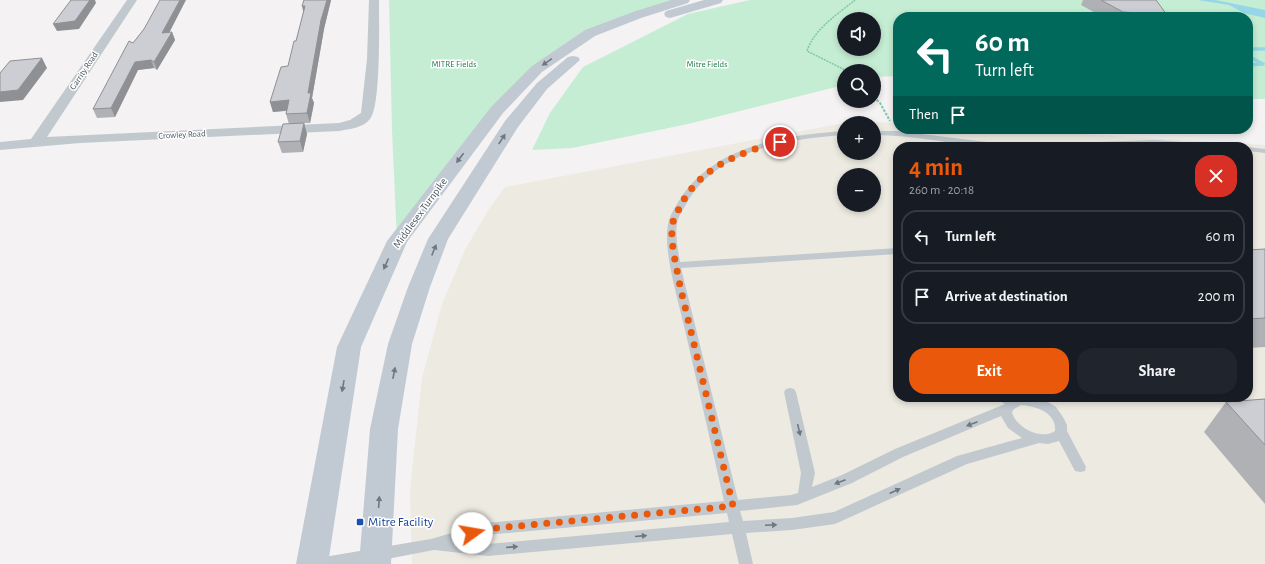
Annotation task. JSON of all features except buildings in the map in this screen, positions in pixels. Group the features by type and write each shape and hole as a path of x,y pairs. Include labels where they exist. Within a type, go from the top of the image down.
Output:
{"main road":[{"name":"Middlesex Turnpike","path":"312,564 349,347 397,241 497,110 538,69 590,33 637,15 684,0"},
{"path":"376,560 384,429 400,344 419,287 438,239 511,125 542,86 573,60 632,27 717,0"}],"street":[{"name":"Garrity Road","path":"36,143 132,0"},
{"name":"Crowley Road","path":"0,146 339,127 352,125 362,120 368,113 373,59 374,0"}],"lane":[{"path":"746,564 676,264 673,249 673,222 684,197 702,177 729,159 756,148 792,139 822,134 837,133"},
{"path":"881,133 893,133"},
{"path":"904,134 968,142"},
{"path":"1253,150 1265,151"},
{"path":"676,264 893,251"},
{"path":"790,392 808,473 804,496"},
{"path":"431,544 488,550 738,527 792,524 835,518 962,460 1037,439 1052,439 1058,436 1061,432 1062,426 1060,420 1047,407 1032,402"},
{"path":"324,564 376,560 486,529 792,501 847,479 1007,403"},
{"path":"1007,403 1006,414 1008,420 1013,426 1028,436 1037,439"},
{"path":"1061,432 1080,467"}],"path":[{"path":"837,65 808,51 808,46 814,37 855,0"},
{"path":"881,105 893,126"}],"shaded area":[{"path":"881,122 893,123 893,134 1079,134 1214,142 893,142 893,402 1253,402 1253,144 1265,145 1265,564 412,564 410,490 422,378 442,304 465,250 487,212 505,187 837,124 837,160 881,160"}],"green space":[{"name":"MITRE Fields","path":"389,0 684,0 590,33 537,69 397,241 392,130"},
{"name":"Mitre Fields","path":"750,0 1265,0 1265,99 1253,99 1253,12 893,12 893,76 881,77 881,64 837,64 837,87 688,124 572,148 532,150 550,113 583,67 688,14"}],"water":[{"path":"1198,0 1215,0 1265,10 1265,18 1253,15 1253,12 1242,12 1229,5"}],"waterway":[{"path":"1253,49 1265,49"},
{"path":"1253,59 1263,64 1253,65"}],"place":[{"name":"Mitre Facility","path":"360,522"}],"route":[{"path":"472,533 486,529 733,506 680,286 673,249 673,222 684,197 702,177 729,159 756,148 780,142"}]}
